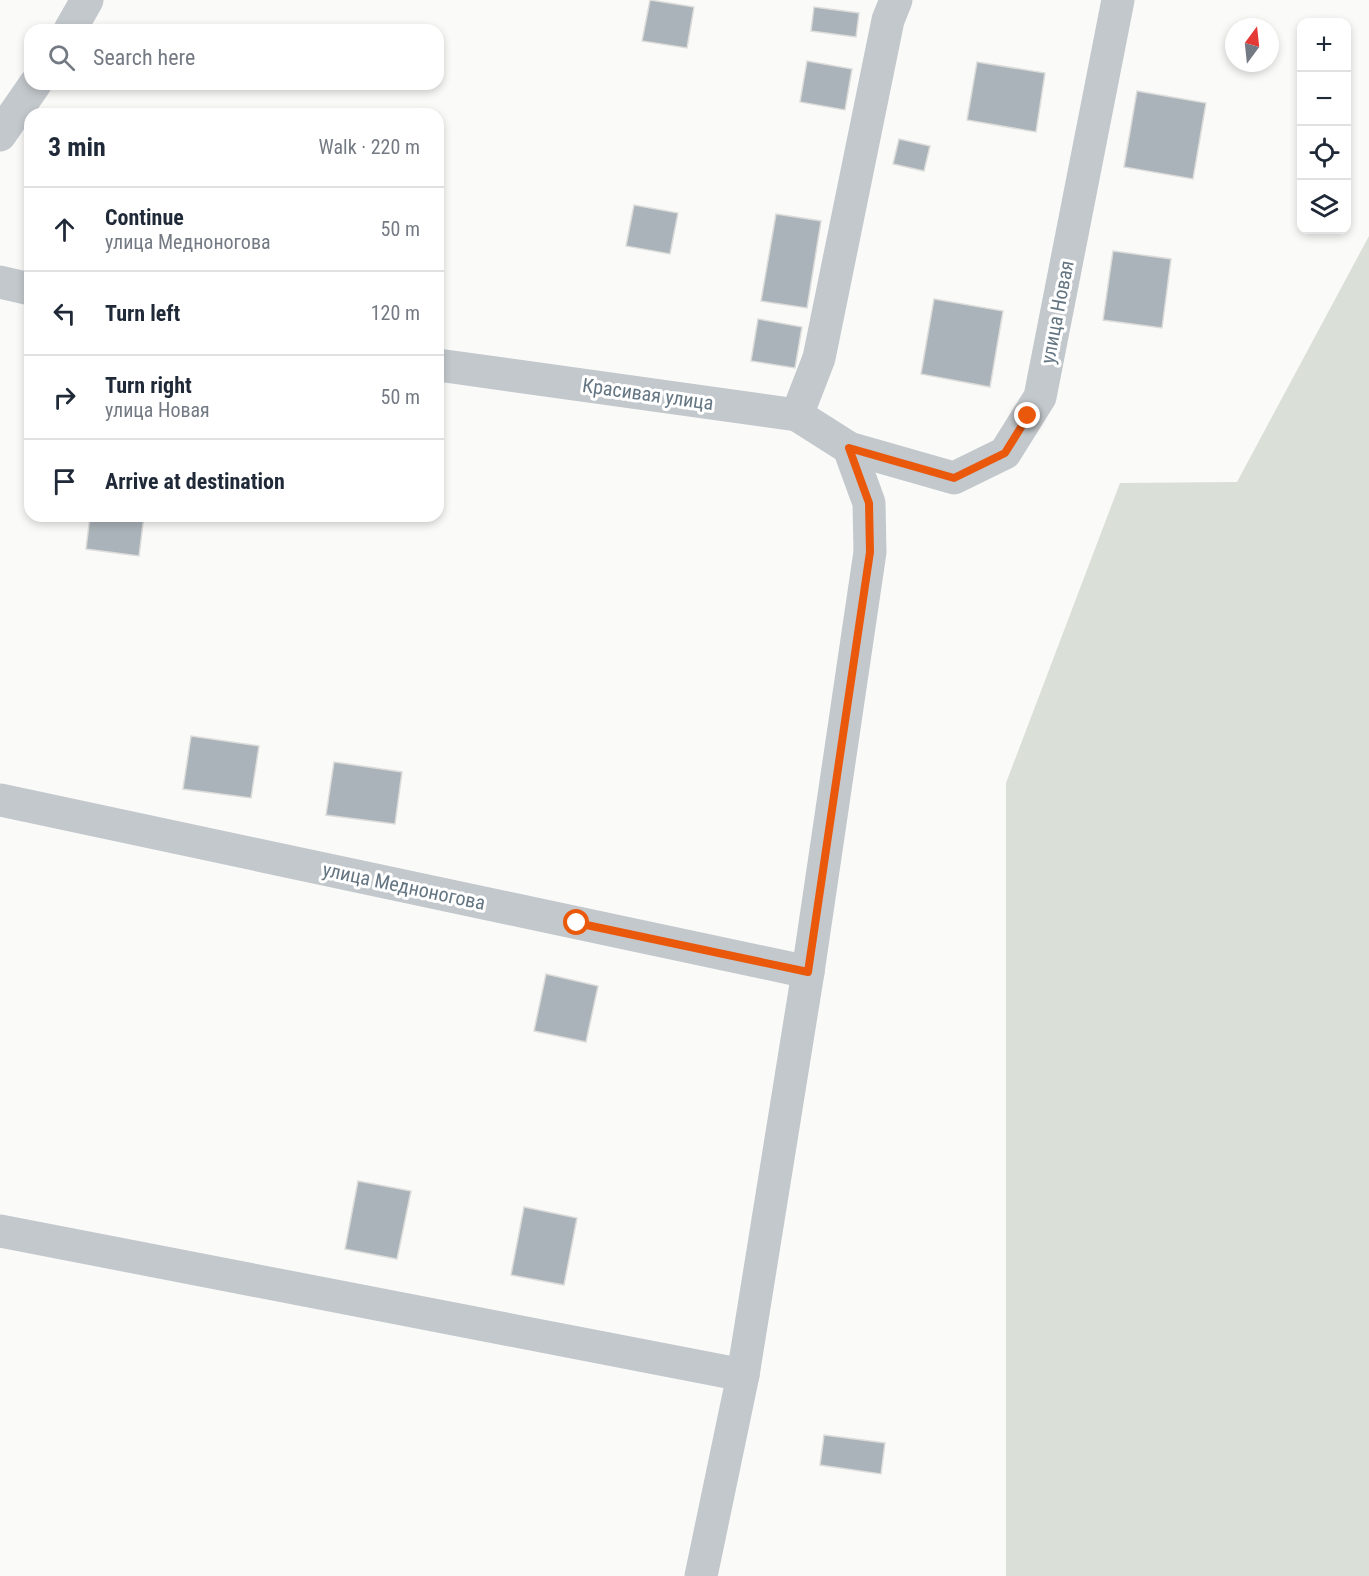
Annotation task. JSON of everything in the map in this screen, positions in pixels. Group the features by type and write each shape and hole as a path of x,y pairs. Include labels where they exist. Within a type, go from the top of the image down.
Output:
{"street":[{"path":"73,24 87,0"},
{"name":"улица Новая","path":"849,448 954,478 1005,453 1040,397 1118,0"},
{"path":"797,416 819,357 884,7"},
{"path":"0,135 31,90"},
{"path":"0,282 24,288"},
{"name":"Красивая улица","path":"444,366 797,416 849,448"},
{"path":"701,1576 742,1375 808,972 870,552 869,503 849,448"},
{"name":"улица Медноногова","path":"0,801 808,972"},
{"path":"0,1231 742,1375"}],"shaded area":[{"path":"1369,236 1369,1576 1006,1576 1006,783 1120,483 1237,482"}],"building":[{"path":"650,0 694,7 687,48 642,41"},
{"path":"814,7 859,13 856,37 811,31"},
{"path":"807,61 852,69 845,110 800,102"},
{"path":"977,62 1045,73 1036,132 967,120"},
{"path":"1137,91 1206,103 1193,179 1124,167"},
{"path":"899,139 930,146 924,171 893,164"},
{"path":"634,205 678,213 670,254 626,246"},
{"path":"776,214 821,221 807,308 761,301"},
{"path":"1113,251 1171,259 1162,328 1103,320"},
{"path":"934,299 1003,311 990,387 921,374"},
{"path":"758,319 802,327 795,368 751,361"},
{"path":"89,522 143,522 139,556 86,549"},
{"path":"191,736 259,746 251,798 183,789"},
{"path":"334,762 402,772 395,824 326,815"},
{"path":"546,974 598,986 586,1042 534,1031"},
{"path":"358,1181 411,1191 397,1259 345,1249"},
{"path":"524,1207 577,1218 564,1285 511,1275"},
{"path":"824,1435 885,1443 881,1474 820,1465"}],"route":[{"path":"577,923 808,972 870,552 869,503 849,448 954,478 1005,453 1028,416"}]}
